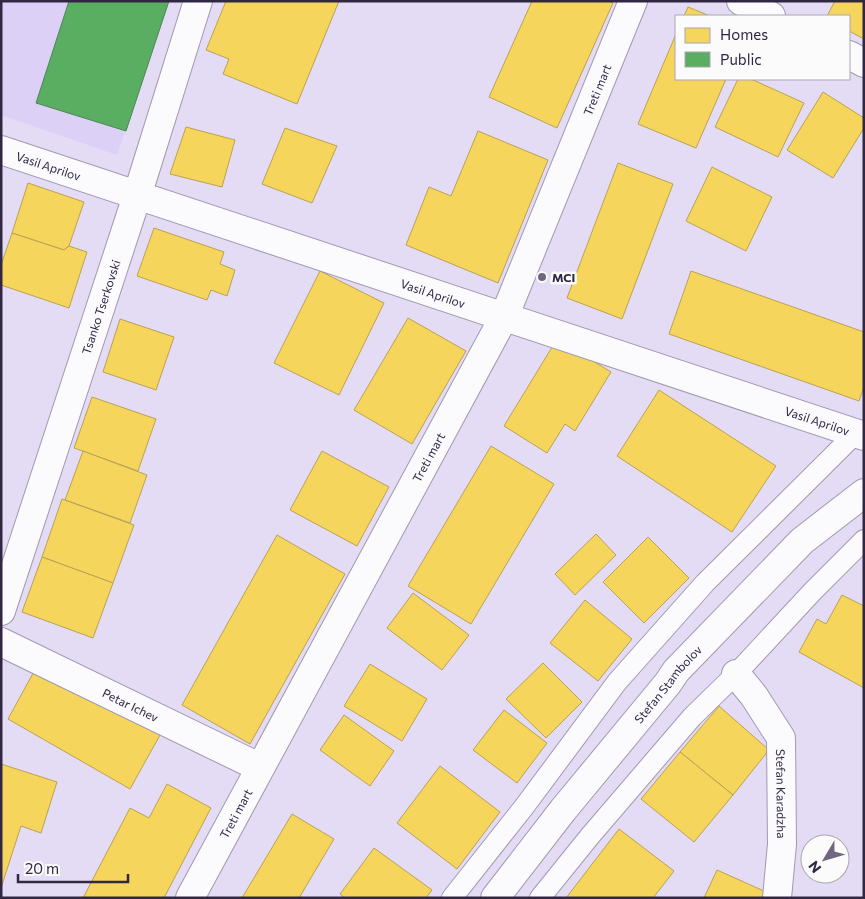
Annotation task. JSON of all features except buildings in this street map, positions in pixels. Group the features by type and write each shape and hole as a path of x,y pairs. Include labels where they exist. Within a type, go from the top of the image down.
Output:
{"street":[{"name":"Tsanko Tserkovski","path":"1,611 137,196 198,1"},
{"name":"Treti mart","path":"190,898 259,767 504,317 633,1"},
{"path":"741,1 769,15"},
{"path":"850,56 864,63"},
{"name":"Vasil Aprilov","path":"1,150 860,434"},
{"name":"Stefan Stambolov","path":"494,898 563,810 668,684 676,671 802,541 864,493"},
{"name":"Petar Ichev","path":"1,642 259,767"},
{"name":"Stefan Karadzha","path":"736,674 754,696 781,738 782,844 777,898"}],"lane":[{"path":"452,898 524,807 623,675 706,583 860,434"},
{"path":"540,898 590,836 692,717 736,674 813,591 864,540"}],"shaded area":[{"path":"1,1 169,1 117,155 1,115"}],"place":[{"name":"MCI","path":"542,277"}]}
